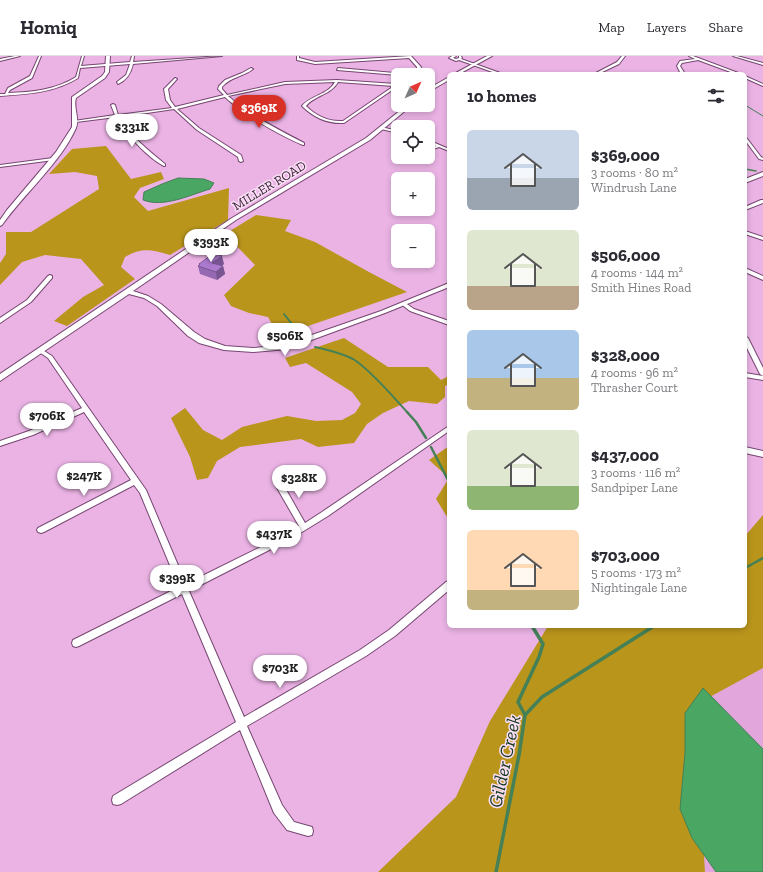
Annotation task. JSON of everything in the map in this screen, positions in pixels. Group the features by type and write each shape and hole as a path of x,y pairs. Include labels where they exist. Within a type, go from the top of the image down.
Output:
{"street":[{"path":"0,60 19,56"},
{"path":"6,95 9,89 30,77 40,56"},
{"path":"0,95 46,91 59,87 77,77 83,56"},
{"path":"0,224 27,189 62,148 76,121 73,101 74,97 103,79 106,74 108,56"},
{"path":"118,83 124,80 130,72 133,56"},
{"path":"79,66 221,56"},
{"path":"298,56 298,59 301,61 314,63 409,56 419,68"},
{"path":"452,56 456,56 495,72"},
{"path":"452,56 450,58 461,58"},
{"path":"459,72 490,56"},
{"path":"600,72 618,63 624,56"},
{"path":"690,56 734,72"},
{"path":"734,56 763,64"},
{"path":"682,72 678,66 681,62 698,59"},
{"path":"250,69 227,80 221,84 220,89 267,125 303,144"},
{"path":"338,69 391,74"},
{"path":"747,78 763,85"},
{"path":"175,79 166,89 168,100 174,108 198,129 240,156 241,161"},
{"path":"435,86 447,79"},
{"path":"76,121 117,117 174,108 254,88 285,83 336,81 391,84"},
{"path":"336,81 334,86 329,91 309,101 304,106 327,120 335,122 344,122 391,88"},
{"path":"113,105 117,117 141,145 164,165"},
{"name":"MILLER ROAD","path":"0,378 234,219 360,144 401,112"},
{"path":"382,128 391,130"},
{"path":"747,140 760,158 763,159"},
{"path":"435,144 447,149"},
{"path":"435,147 439,146"},
{"path":"0,167 52,161"},
{"path":"747,180 763,174"},
{"path":"747,208 763,201"},
{"path":"747,233 763,239"},
{"path":"747,271 763,278"},
{"path":"0,321 28,301 50,277"},
{"path":"128,290 146,297 159,305 190,334 202,341 224,348 242,350 284,347 404,304 447,286"},
{"path":"404,304 412,310 447,322"},
{"path":"747,342 763,374"},
{"path":"41,351 50,357 136,481 148,503 278,809 291,826 308,831"},
{"path":"747,375 763,378"},
{"path":"0,444 31,433 85,409"},
{"path":"76,643 272,545 325,514 447,429"},
{"path":"747,450 763,454"},
{"path":"42,530 136,481"},
{"path":"277,481 303,527"},
{"path":"116,800 241,724 363,653 392,633 447,587"}],"shaded area":[{"path":"106,146 131,179 161,172 164,179 140,188 134,197 148,211 229,188 228,220 170,255 147,250 125,257 121,267 135,279 67,326 54,321 83,297 104,285 81,259 45,255 22,262 0,285 0,263 6,254 6,232 31,232 99,189 97,176 75,172 49,174 72,149"},
{"path":"178,178 204,179 214,183 210,189 177,200 168,202 151,202 143,200 144,192"},
{"path":"256,215 291,220 285,231 315,242 407,292 279,336 268,317 249,313 231,306 224,295 255,265 225,234"},
{"path":"344,338 388,367 428,367 441,380 447,377 445,397 437,404 409,401 383,413 367,424 354,443 318,447 301,439 240,447 217,461 208,478 197,480 190,457 171,418 185,408 203,430 222,440 242,427 287,416 316,421 342,420 355,413 361,404 352,392 306,363 290,367 285,358"},
{"path":"447,447 447,476 429,460"},
{"path":"447,481 447,517 436,499"},
{"path":"763,515 763,668 695,705 705,872 378,872 456,797 490,721 547,628 747,628 747,534"},
{"path":"763,668 763,872 705,872 695,704"},
{"path":"703,688 763,749 763,872 716,872 692,838 680,809 685,753 685,713"}],"building":[{"path":"214,253 222,256 212,263 223,266 216,272 198,266 199,264"}],"waterway":[{"path":"747,106 763,116"},
{"path":"747,169 756,171"},
{"path":"284,314 299,333"},
{"path":"315,347 335,352 353,359 382,384 408,413"},
{"path":"407,412 416,422 426,438"},
{"path":"431,447 447,478"},
{"name":"Gilder Creek","path":"747,567 763,558"},
{"path":"525,715 518,702 539,657 543,644 533,628"},
{"name":"Gilder Creek","path":"525,715 542,697 651,628"},
{"name":"Gilder Creek","path":"496,872 519,755 525,715"}]}
